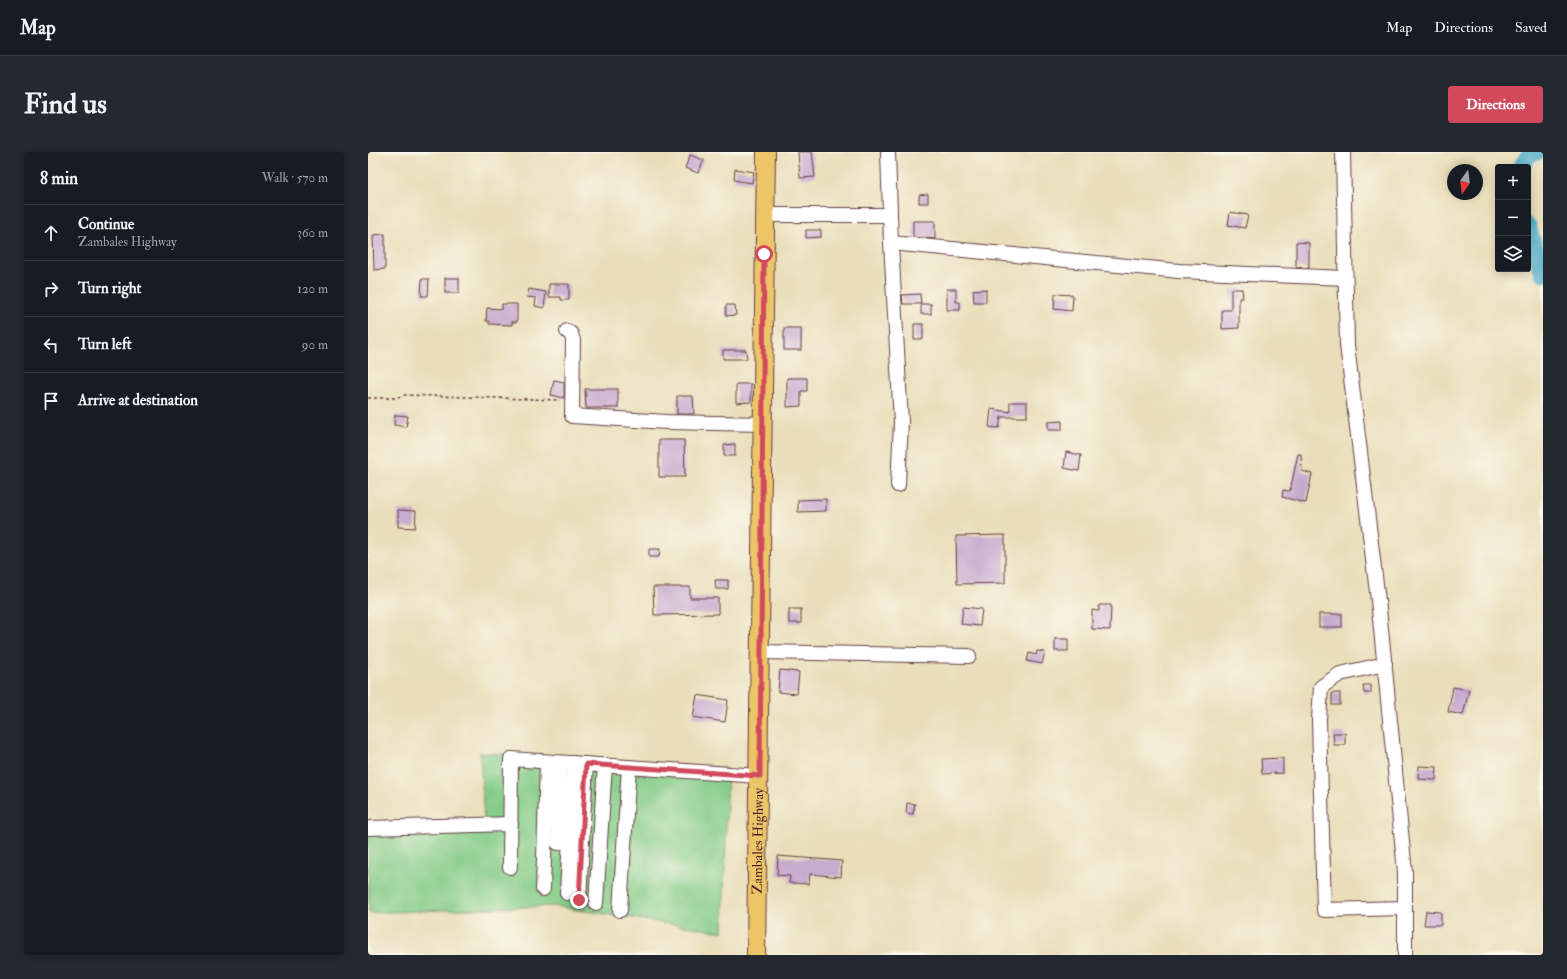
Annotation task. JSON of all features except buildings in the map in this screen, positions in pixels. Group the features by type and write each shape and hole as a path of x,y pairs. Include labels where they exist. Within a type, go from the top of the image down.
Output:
{"main road":[{"name":"Zambales Highway","path":"756,955 760,776 766,152"}],"street":[{"path":"888,152 891,243 901,422 898,485"},
{"path":"1344,152 1347,344 1385,664 1405,872 1405,955"},
{"path":"765,215 890,215"},
{"path":"891,243 1178,272 1346,278"},
{"path":"567,331 571,334 573,340 574,358 572,416 667,422 763,424"},
{"path":"761,652 969,656"},
{"path":"1385,664 1340,674 1321,687 1319,719 1324,910 1405,908"},
{"path":"510,867 511,759 760,776"},
{"path":"558,842 567,763"},
{"path":"544,889 567,763"},
{"path":"567,763 567,893"},
{"path":"567,763 579,900"},
{"path":"596,903 605,766"},
{"path":"620,910 629,767"},
{"path":"368,828 511,824"}],"path":[{"path":"368,398 394,398 405,395 572,400"}],"green space":[{"path":"480,753 728,769 723,932 553,906 369,913 368,825 484,821"}],"waterway":[{"path":"1523,164 1529,155 1537,152"},
{"path":"1531,235 1543,273"}],"route":[{"path":"579,900 586,764 760,776 764,254"}]}
